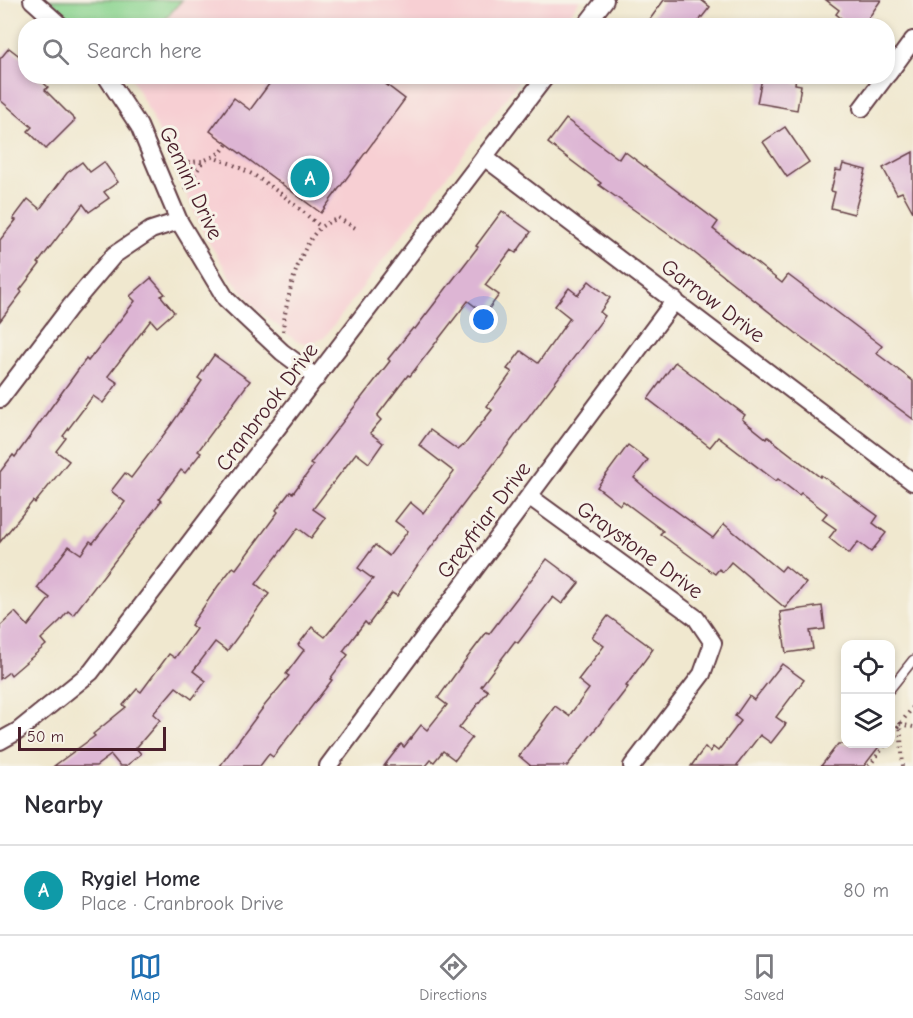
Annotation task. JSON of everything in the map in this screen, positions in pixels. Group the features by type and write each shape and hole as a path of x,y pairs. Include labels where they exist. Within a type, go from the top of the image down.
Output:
{"street":[{"path":"32,0 52,18"},
{"path":"591,18 605,0"},
{"path":"895,64 913,40"},
{"name":"Gemini Drive","path":"111,84 139,126 177,217 226,299 282,352 317,378"},
{"name":"Cranbrook Drive","path":"0,741 18,731 91,672 540,84"},
{"path":"862,108 880,84"},
{"name":"Garrow Drive","path":"484,157 913,482"},
{"path":"0,399 70,307 114,255 151,230 177,217"},
{"name":"Greyfriar Drive","path":"328,766 675,300"},
{"name":"Graystone Drive","path":"530,497 696,618 713,643 702,674 632,766"}],"lane":[{"path":"895,684 913,660"}],"path":[{"path":"149,149 189,162 212,158 227,144"},
{"path":"212,158 232,164 254,175 284,196 321,227"},
{"path":"177,217 185,190 203,161"},
{"path":"282,352 284,325 292,282 303,253 321,227 338,218 357,229"},
{"path":"895,731 913,707"},
{"path":"900,724 913,727"},
{"path":"900,724 903,766"},
{"path":"869,766 883,748"}],"shaded area":[{"path":"182,0 580,0 566,18 167,18"},
{"path":"135,84 517,84 324,338 310,344 296,341 258,310 229,275 205,236 152,117"}],"green space":[{"path":"49,0 182,0 166,18 69,18"}],"building":[{"path":"664,0 701,0 710,7 701,18 651,18"},
{"path":"826,0 881,0 869,18 841,18 836,14 839,10"},
{"path":"9,48 18,55 18,84 45,84 48,87 45,90 75,120 46,149 28,131 32,127 0,100 0,59"},
{"path":"269,84 385,84 405,99 321,213 210,131 234,98 250,110"},
{"path":"761,84 801,85 797,110 757,103"},
{"path":"566,119 619,159 624,151 718,222 713,229 782,283 788,275 882,346 876,353 913,381 913,419 801,337 692,251 599,185 601,183 548,143"},
{"path":"785,127 809,162 787,177 763,142"},
{"path":"913,152 913,212 902,192 897,194 883,168"},
{"path":"82,162 90,172 104,162 118,182 104,192 109,198 89,212 83,204 38,263 40,264 20,290 22,292 0,321 0,240 16,220 13,219 28,199 40,209 67,173"},
{"path":"843,164 866,170 854,214 831,208 835,192 831,191 836,170 841,171"},
{"path":"502,211 531,232 516,253 511,250 485,285 499,295 485,314 468,301 410,376 408,375 377,416 381,420 370,433 383,443 369,463 356,453 313,509 326,518 311,538 298,528 256,584 269,594 227,651 215,642 193,671 206,681 192,699 176,687 153,714 160,720 136,748 141,754 126,766 120,766 111,755 96,766 54,766 95,736 93,734 126,707 123,705 137,689 141,692 169,654 175,658 196,629 191,625 218,586 233,567 236,569 278,512 276,510 290,492 293,493 313,466 310,464 390,361 388,359 413,328 415,329 478,247 476,246"},
{"path":"151,278 165,294 161,296 174,312 157,327 151,320 108,376 118,383 103,403 93,396 63,436 66,438 56,451 69,461 0,542 0,472 13,455 15,457 86,359 88,361 135,301 130,296"},
{"path":"589,281 610,298 600,312 605,316 417,566 397,596 392,593 368,625 365,622 343,651 348,655 330,679 332,680 273,757 269,754 260,766 220,766 289,676 286,674 304,650 298,645 312,627 325,637 373,579 358,568 375,545 389,556 408,531 395,521 410,502 423,513 454,472 419,445 430,430 458,450 465,444 492,410 487,406 512,372 507,369 521,351 538,363 570,318 555,306 569,288 578,295"},
{"path":"214,355 250,381 198,451 201,453 185,473 181,470 159,499 161,501 73,615 68,611 41,639 46,645 11,675 9,672 0,679 0,626 15,612 28,626 50,598 37,588 69,546 81,554 90,541 93,543 125,502 111,491 125,473 131,478 202,381 198,378"},
{"path":"675,362 745,415 742,419 767,439 768,437 820,477 821,475 878,516 873,523 886,533 871,552 858,542 849,554 829,538 836,529 822,519 827,513 801,493 799,495 778,479 776,481 718,437 710,447 648,399"},
{"path":"628,445 648,460 634,478 649,491 713,538 724,524 781,571 785,566 806,583 785,608 731,562 723,572 719,569 715,574 660,534 663,531 623,501 620,505 597,487"},
{"path":"547,559 579,583 562,604 553,597 518,643 515,641 481,686 488,691 459,728 472,738 455,760 443,751 434,762 431,760 426,766 384,766 401,744 404,747 421,725 427,730 447,705 438,698 486,633 489,634"},
{"path":"822,606 825,629 810,631 813,649 786,653 780,612"},
{"path":"608,616 653,649 626,686 628,687 567,766 531,766 519,756 555,706 569,716 589,689 578,680 604,646 592,637"},
{"path":"782,664 804,680 776,717 786,724 771,743 760,735 737,765 739,766 691,766 705,747 710,752 713,747 718,751 741,721 735,716 749,696 754,700"},
{"path":"838,744 841,744 841,748 878,748 864,766 821,766"}],"place":[{"name":"Rygiel Home","path":"310,178"}]}
